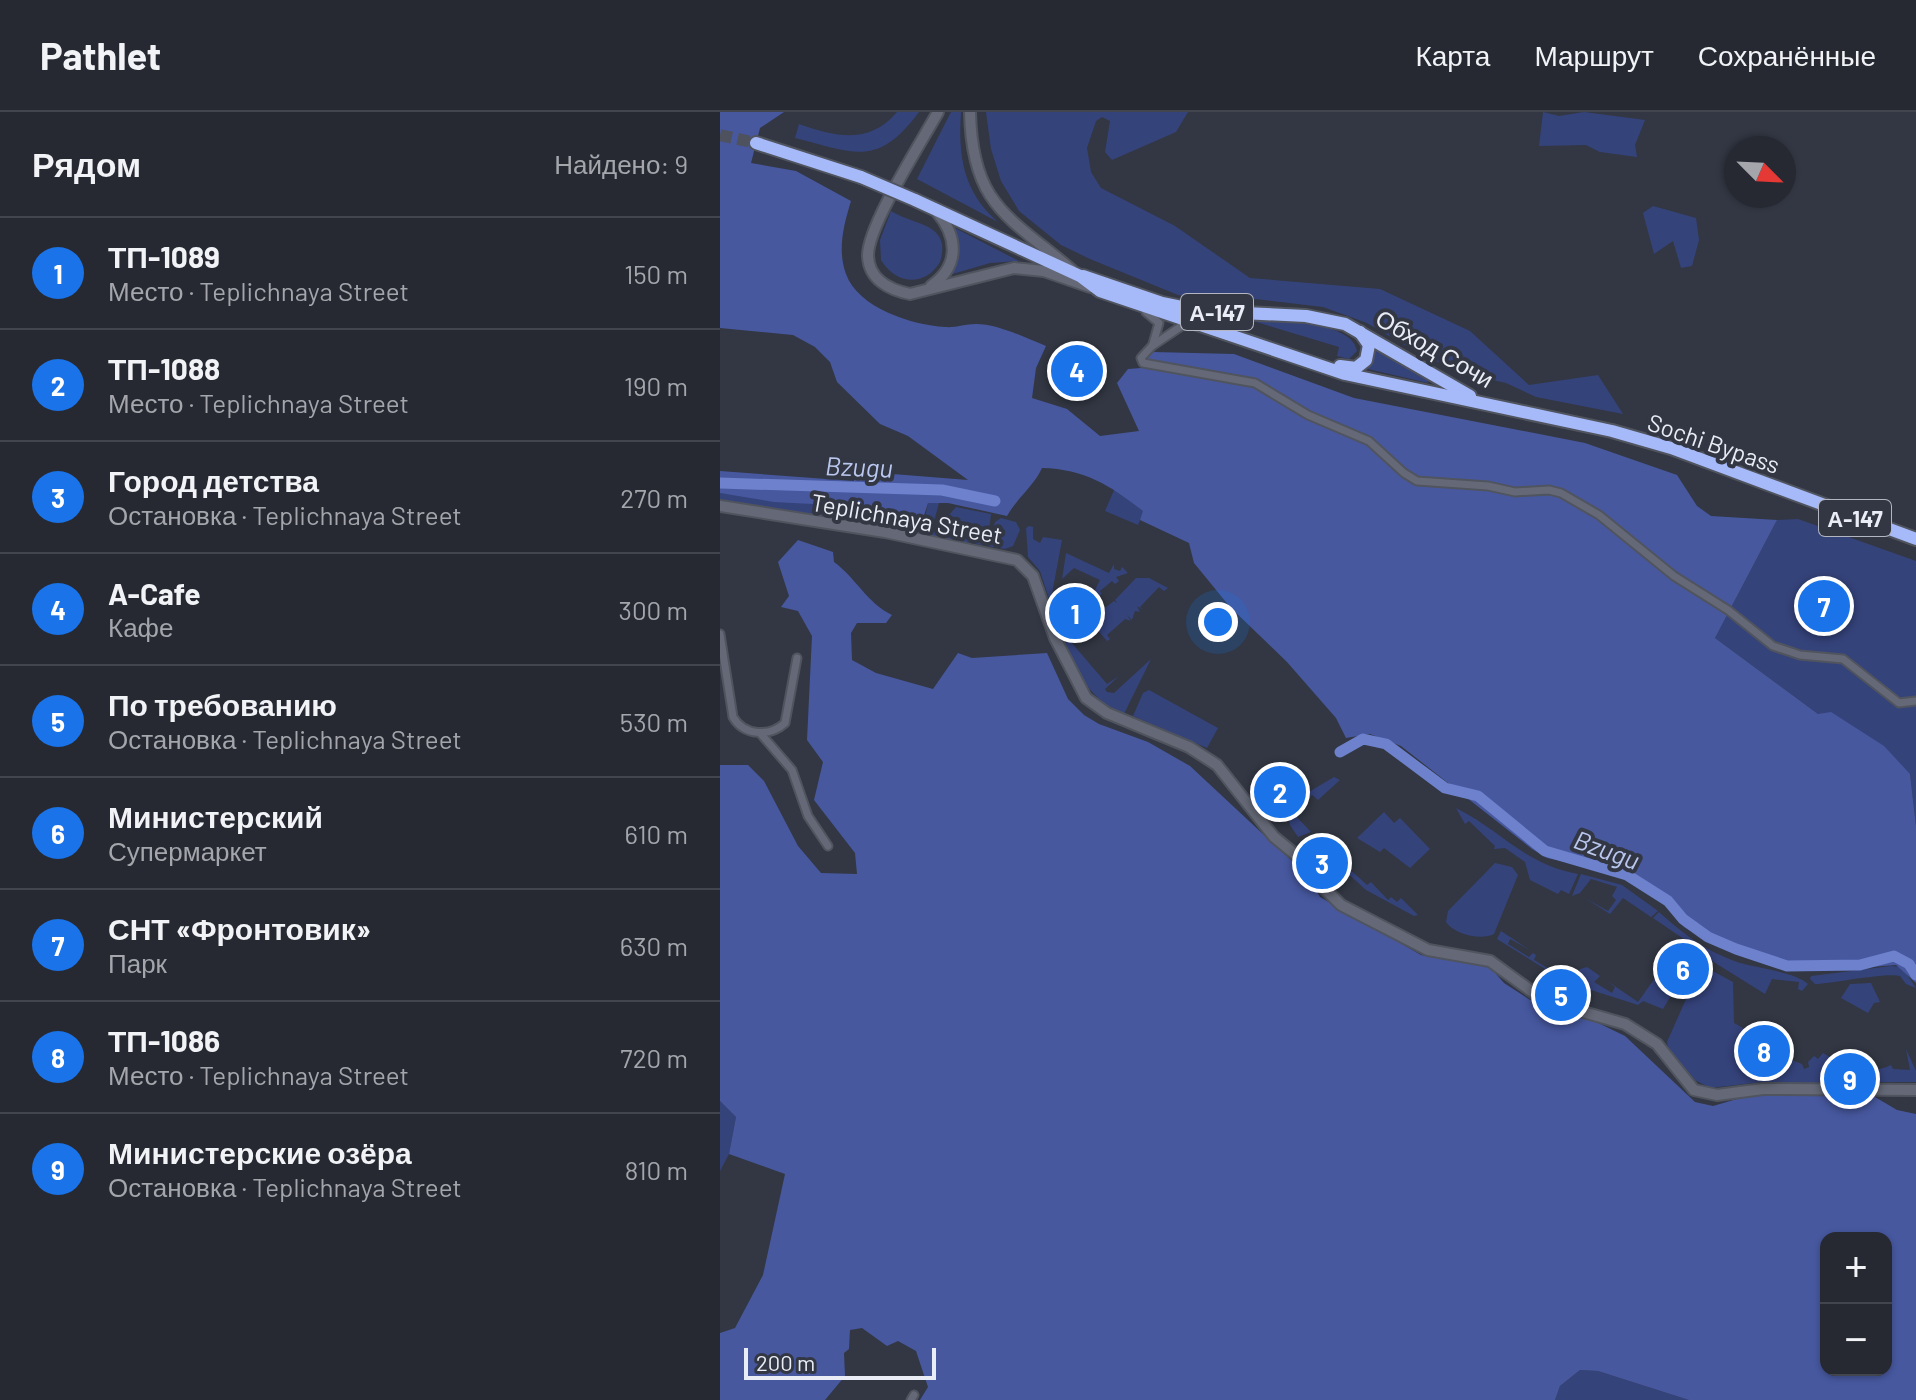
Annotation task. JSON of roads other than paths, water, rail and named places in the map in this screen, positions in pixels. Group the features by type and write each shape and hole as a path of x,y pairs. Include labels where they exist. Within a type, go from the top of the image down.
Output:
{"highway":[{"name":"Обход Сочи","path":"756,143 861,177 1080,276 1201,311 1306,316 1357,329 1448,386 1491,405"},
{"name":"Обход Сочи","path":"1080,276 1100,291 1345,374 1491,405"},
{"name":"А-147","path":"1290,354 1356,368 1366,360 1369,345 1357,329"},
{"name":"Sochi Bypass","path":"1491,405 1671,448 1916,539"}],"street":[{"name":"А-147","path":"938,112 877,225 868,256 871,271 880,282 895,291 922,292 1014,268 1044,271 1100,291"},
{"name":"А-147","path":"970,112 973,156 997,208 1080,276"},
{"path":"922,292 946,271 953,255 953,239 936,210"},
{"path":"1130,301 1159,323 1152,346 1141,361 1255,383 1308,415 1369,441 1417,481 1488,486 1515,492 1549,490 1561,493 1599,515 1674,576 1728,610 1773,646 1800,655 1843,659 1899,703 1916,701"},
{"path":"1152,346 1189,321"},
{"name":"Teplichnaya Street","path":"720,506 990,552 1022,563 1033,576 1055,638 1086,698 1107,713 1189,747 1217,765 1274,837 1313,869 1323,887 1341,905 1428,950 1490,961 1545,1001 1625,1024 1657,1044 1694,1090 1717,1095 1763,1089 1916,1090"},
{"path":"720,634 733,717 744,729 759,733 777,730 785,723 797,658"},
{"path":"759,733 792,770 808,816 828,846"}],"waterway":[{"name":"Bzugu","path":"720,483 942,490 995,501"},
{"name":"Bzugu","path":"1340,752 1363,739 1386,744 1445,788 1478,796 1545,851 1627,875 1668,901 1683,919 1708,937 1736,949 1787,966 1860,965 1894,956 1909,964 1916,975"}],"tunnel":[{"path":"720,135 756,143"}],"place":[{"name":"A-Cafe","path":"1077,371"},
{"name":"СНТ «Фронтовик»","path":"1824,606"},
{"name":"ТП-1089","path":"1075,613"},
{"name":"ТП-1088","path":"1280,792"},
{"name":"Город детства","path":"1322,863"},
{"name":"Министерский","path":"1683,969"},
{"name":"По требованию","path":"1561,995"},
{"name":"ТП-1086","path":"1764,1051"},
{"name":"Министерские озёра","path":"1850,1079"}]}
